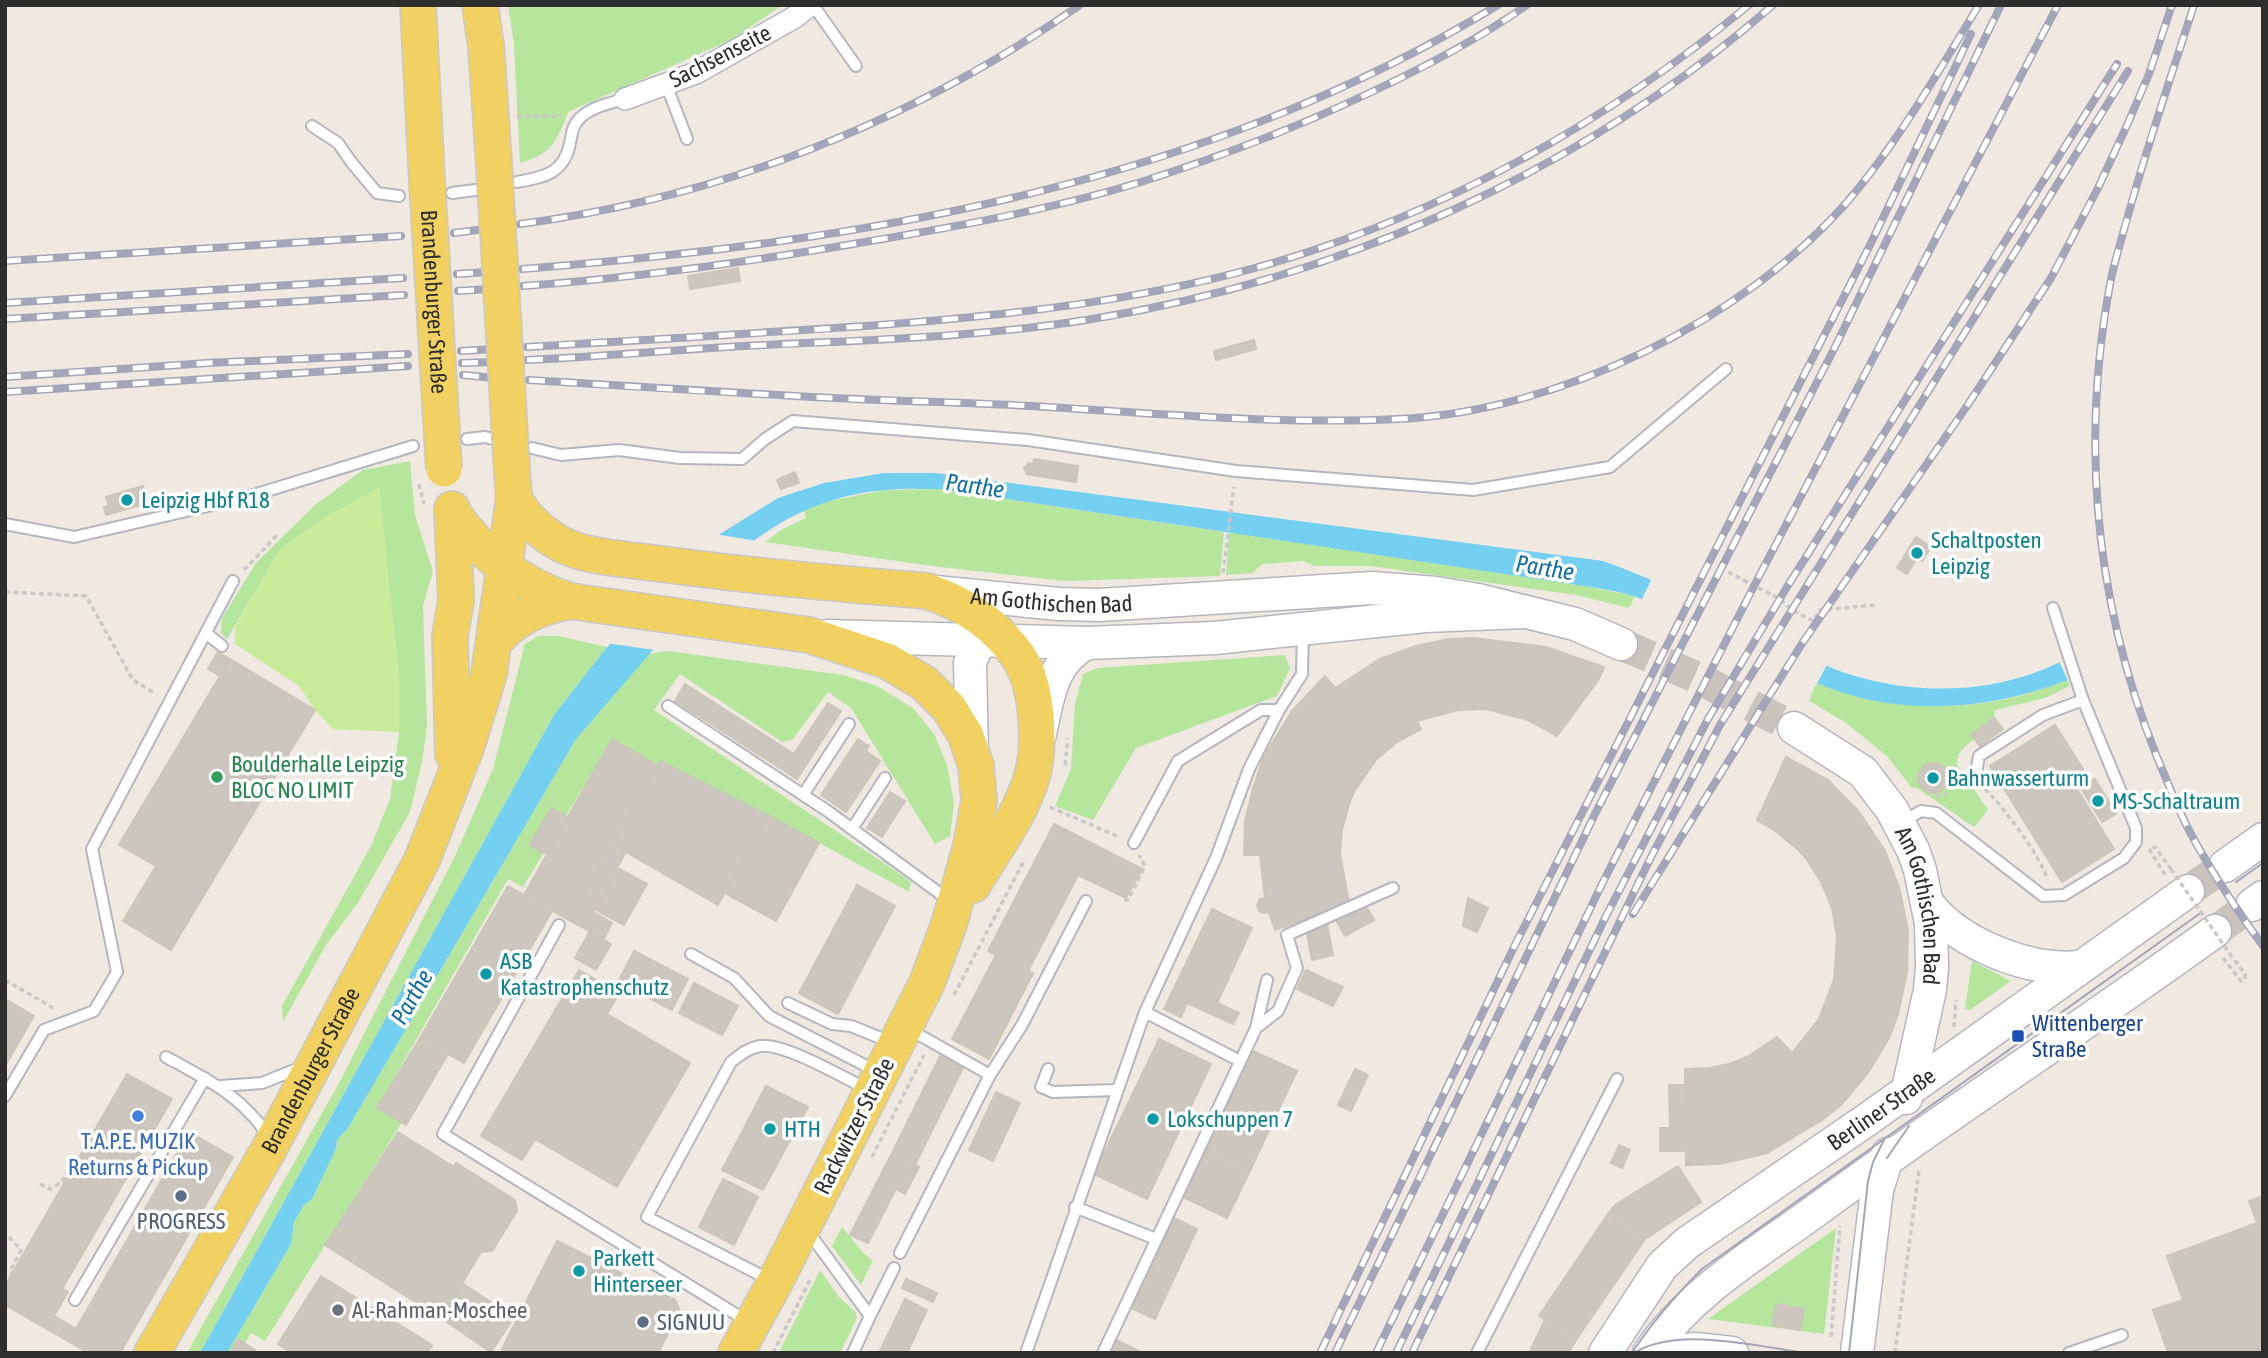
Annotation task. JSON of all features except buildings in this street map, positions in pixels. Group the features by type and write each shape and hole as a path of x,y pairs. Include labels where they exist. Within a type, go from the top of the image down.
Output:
{"main road":[{"name":"Brandenburger Straße","path":"418,5 426,190 444,469 452,511 456,600 450,636 454,717 451,782"},
{"name":"Brandenburger Straße","path":"152,1353 273,1143 422,860 478,712 495,641 519,472 498,178 480,5"},
{"name":"Am Gothischen Bad","path":"519,472 524,513 552,539 578,551 732,573 1084,605 1326,589 1372,588 1436,593 1575,624 1621,644"},
{"name":"Am Gothischen Bad","path":"452,511 475,541 504,567 526,583 548,594 570,601 809,635 991,636 1087,643 1215,638 1425,616 1524,611"},
{"name":"Am Gothischen Bad","path":"504,567 578,551"},
{"path":"456,600 475,579 504,567"},
{"name":"Rackwitzer Straße","path":"927,591 956,601 991,636 1017,655 1025,671 1035,713 1038,743 1031,778 1021,803 952,914"},
{"path":"972,751 970,663 1023,600"},
{"name":"Am Gothischen Bad","path":"495,641 504,630 524,615 570,601"},
{"name":"Rackwitzer Straße","path":"744,1343 927,983 952,914 971,846 979,801 979,785 972,751 959,722 924,683 887,661 809,635"},
{"path":"1038,743 1058,671 1067,656 1087,643"},
{"name":"Am Gothischen Bad","path":"1794,728 1863,772 1882,795 1913,850 1928,904 1932,934 1932,977 1909,1088 1878,1184 1844,1346"},
{"path":"2225,866 2263,839"},
{"name":"Berliner Straße","path":"1605,1353 1657,1273 1679,1249 2079,967 2175,879"},
{"path":"1928,904 1952,928 1990,949 2045,965 2079,967"},
{"name":"Berliner Straße","path":"1648,1353 1667,1326 1702,1293 1892,1144 2223,947"},
{"path":"1661,1353 1689,1349 1732,1353"}],"street":[{"name":"Sachsenseite","path":"625,99 696,73 795,17 811,5"}],"lane":[{"path":"811,5 856,66"},
{"path":"666,84 687,139"},
{"path":"312,126 338,143 377,193 426,190 498,178 548,176 567,159 573,127 581,116 601,106 625,99"},
{"path":"519,472 561,455 619,450 680,458 742,459 765,439 793,421 1028,440 1236,471 1473,490 1610,467 1726,369"},
{"path":"467,439 485,437 498,440"},
{"path":"5,524 74,537 247,497 413,446"},
{"path":"5,1096 44,1030 94,1011 117,972 92,849 233,581"},
{"path":"1900,823 1921,811 1936,813 2043,896 2064,895 2123,858 2136,842 2136,828 2082,700 2053,608"},
{"path":"1026,1353 1145,1012 1216,858 1250,769 1279,709 1302,674 1303,630"},
{"path":"206,633 222,646"},
{"path":"1975,779 1979,756 2043,715 2082,700"},
{"path":"668,706 852,829 952,914"},
{"path":"1134,843 1178,761 1261,710 1279,709"},
{"path":"803,795 849,724"},
{"path":"852,829 885,778"},
{"path":"1256,1028 1278,1011 1297,968 1287,934 1393,888"},
{"path":"900,1253 990,1075 1022,1025 1086,901"},
{"path":"559,925 443,1134 703,1296 744,1343"},
{"path":"691,954 734,978 769,1016 888,1059"},
{"path":"1103,1353 1256,1028 1267,980"},
{"path":"788,1003 832,1024 851,1026 888,1059"},
{"path":"1145,1012 1240,1061"},
{"path":"775,1282 647,1217 731,1062 745,1051 762,1045 786,1050 888,1059 990,1075"},
{"path":"166,1057 220,1086 257,1119 273,1143"},
{"path":"220,1086 261,1083 317,1060"},
{"path":"1048,1069 1041,1087 1054,1091 1116,1090"},
{"path":"75,1300 205,1078"},
{"path":"1481,1351 1617,1079"},
{"path":"1075,1207 1156,1239"},
{"path":"803,1226 870,1316"},
{"path":"853,1353 894,1268"},
{"path":"2069,1353 2122,1335"}],"path":[{"path":"509,117 566,116"},
{"path":"1222,582 1231,501"},
{"path":"233,581 278,534"},
{"path":"1728,572 1780,599 1791,610 1813,621 1821,610 1876,605"},
{"path":"5,592 86,596 133,680 169,703"},
{"path":"1975,779 1996,799 2043,867 2048,878 2043,896"},
{"path":"1050,807 1134,843 1145,866 1128,900 1125,900"},
{"path":"2175,879 2149,849 2155,847 2223,947 2245,974 2245,979 2241,981 2223,947"},
{"path":"5,980 72,1018"},
{"path":"1895,1353 1920,1167"},
{"path":"40,1184 50,1189 69,1174"},
{"path":"1841,1216 1844,1346"},
{"path":"9,1237 21,1250 10,1272 13,1274"}],"green space":[{"path":"508,5 782,5 733,39 568,112 552,145 539,155 520,163 514,44"},
{"path":"410,461 415,515 433,571 423,606 427,726 422,762 410,812 358,903 326,945 283,1022 282,1006 371,846 390,799 399,733 399,679 379,488 324,518 280,550 227,639 221,633 222,618 256,563 315,505 363,470"},
{"path":"379,487 399,679 399,732 333,729 315,710 299,686 235,644 235,627 280,550 324,518"},
{"path":"940,489 1224,532 1220,576 1065,581 932,566 765,542 781,530 806,518 804,510 830,501 884,490"},
{"path":"1229,532 1635,596 1629,608 1576,595 1371,566 1315,566 1304,561 1263,564 1252,573 1226,575"},
{"path":"539,636 558,636 607,647 554,715 200,1353 187,1353 340,1081 456,854 493,769 525,644"},
{"path":"668,651 843,675 877,686 913,708 934,734 947,765 954,803 950,836 935,844 851,708 828,692 793,739 782,742 680,674 654,710 911,882 909,892 768,815 660,761 657,765 612,740 523,887 508,879 377,1108 402,1122 265,1341 251,1333 239,1353 227,1353 291,1244 294,1222 304,1205 312,1199 336,1149 337,1140 348,1128 576,739 648,654"},
{"path":"1285,655 1290,668 1277,696 1136,748 1093,820 1055,806 1071,769 1075,704 1083,674 1097,668"},
{"path":"2068,680 2070,686 2045,698 1995,710 1994,718 1972,734 1974,739 1958,756 1957,765 1988,810 1974,827 1917,788 1912,788 1887,756 1845,722 1809,701 1816,683 1882,700 1942,706 2002,700","holes":["1931,763 1947,771 1946,785 1936,794 1930,794 1920,785 1919,774"]},
{"path":"1972,961 2011,981 1970,1010 1965,1009"},
{"path":"842,1227 864,1254 873,1260 861,1285 832,1246"},
{"path":"1836,1228 1824,1334 1708,1319"},
{"path":"820,1270 839,1297 856,1313 857,1318 840,1353 779,1353"}],"water":[{"name":"Parthe","path":"884,473 935,473 1603,561 1667,587 1836,670 1859,677 1910,687 1961,688 2012,680 2060,662 2068,680 2006,698 1973,704 1941,706 1876,701 1845,694 1814,682 1648,602 1610,590 940,489 900,489 864,493 821,504 764,533 730,561 576,739 348,1128 337,1140 336,1149 312,1199 304,1205 294,1222 291,1244 227,1353 200,1353 554,715 607,647 720,534 778,498 824,483"}],"pier":[{"path":"715,534 757,541 732,563 655,650 605,643"},
{"path":"2263,537 2263,568 2069,683 2058,659"},
{"path":"1653,576 1828,663 1815,687 1640,603"}],"tunnel":[{"path":"1621,644 1700,679 1794,728"},
{"path":"2188,891 2225,866"},
{"path":"2215,931 2252,905"}],"tram line":[{"path":"2236,882 2263,863"},
{"path":"1632,1353 1665,1309 1702,1269 2202,912"},
{"path":"1887,1158 1909,1126"},
{"path":"1849,1353 1868,1181 1873,1162 1884,1140"},
{"path":"1634,1353 1652,1345 1694,1339 1805,1353"}],"railway":[{"path":"520,224 595,212 669,195 741,174 813,148 883,118 951,84 1016,47 1080,5"},
{"path":"522,269 776,242 902,221 1027,194 1149,161 1269,118 1385,67 1498,5"},
{"path":"523,286 733,263 931,231 1074,201 1172,172 1283,131 1448,54 1527,5"},
{"path":"527,347 922,322 1038,310 1152,292 1265,265 1378,227 1491,176 1545,146 1650,80 1749,5"},
{"path":"527,360 910,338 1047,326 1185,301 1277,276 1367,246 1455,209 1540,167 1621,119 1699,65 1773,5"},
{"path":"529,380 813,397 1306,420 1398,419 1459,413 1521,399 1583,379 1643,352 1701,321 1756,285 1805,245 1867,178 1917,106 1979,5"},
{"path":"1335,1353 1596,812 1835,347 2001,5"},
{"path":"1376,1353 1603,882 1754,586 2058,5"},
{"path":"1633,914 1803,642 1967,406 2051,278 2128,123 2149,74 2172,5"},
{"path":"2194,5 2144,160 2111,279 2096,401 2099,521 2119,640 2157,757 2199,849 2263,946"},
{"path":"1320,1353 1514,947 1870,245 1971,34"},
{"path":"1396,1353 1606,916 1708,719 1787,587 2117,64"},
{"path":"1412,1353 1649,861 1720,725 2128,71"},
{"path":"454,233 485,229"},
{"path":"5,261 401,236"},
{"path":"457,274 488,272"},
{"path":"5,303 403,278"},
{"path":"458,291 489,289"},
{"path":"5,319 404,295"},
{"path":"461,351 493,349"},
{"path":"5,377 207,363 408,354"},
{"path":"462,363 493,362"},
{"path":"5,392 408,366"},
{"path":"463,375 494,378"}],"place":[{"name":"Leipzig Hbf R18","path":"127,500"},
{"name":"Schaltposten Leipzig","path":"1917,553"},
{"name":"Boulderhalle Leipzig BLOC NO LIMIT","path":"217,777"},
{"name":"Bahnwasserturm","path":"1933,778"},
{"name":"MS-Schaltraum","path":"2098,801"},
{"name":"ASB Katastrophenschutz","path":"486,974"},
{"name":"Wittenberger Straße","path":"2018,1036"},
{"name":"T.A.P.E. MUZIK Returns & Pickup","path":"138,1116"},
{"name":"Lokschuppen 7","path":"1153,1119"},
{"name":"HTH","path":"770,1129"},
{"name":"PROGRESS","path":"181,1196"},
{"name":"Parkett Hinterseer","path":"579,1271"},
{"name":"Al-Rahman-Moschee","path":"338,1310"},
{"name":"SIGNUU","path":"643,1322"}]}
